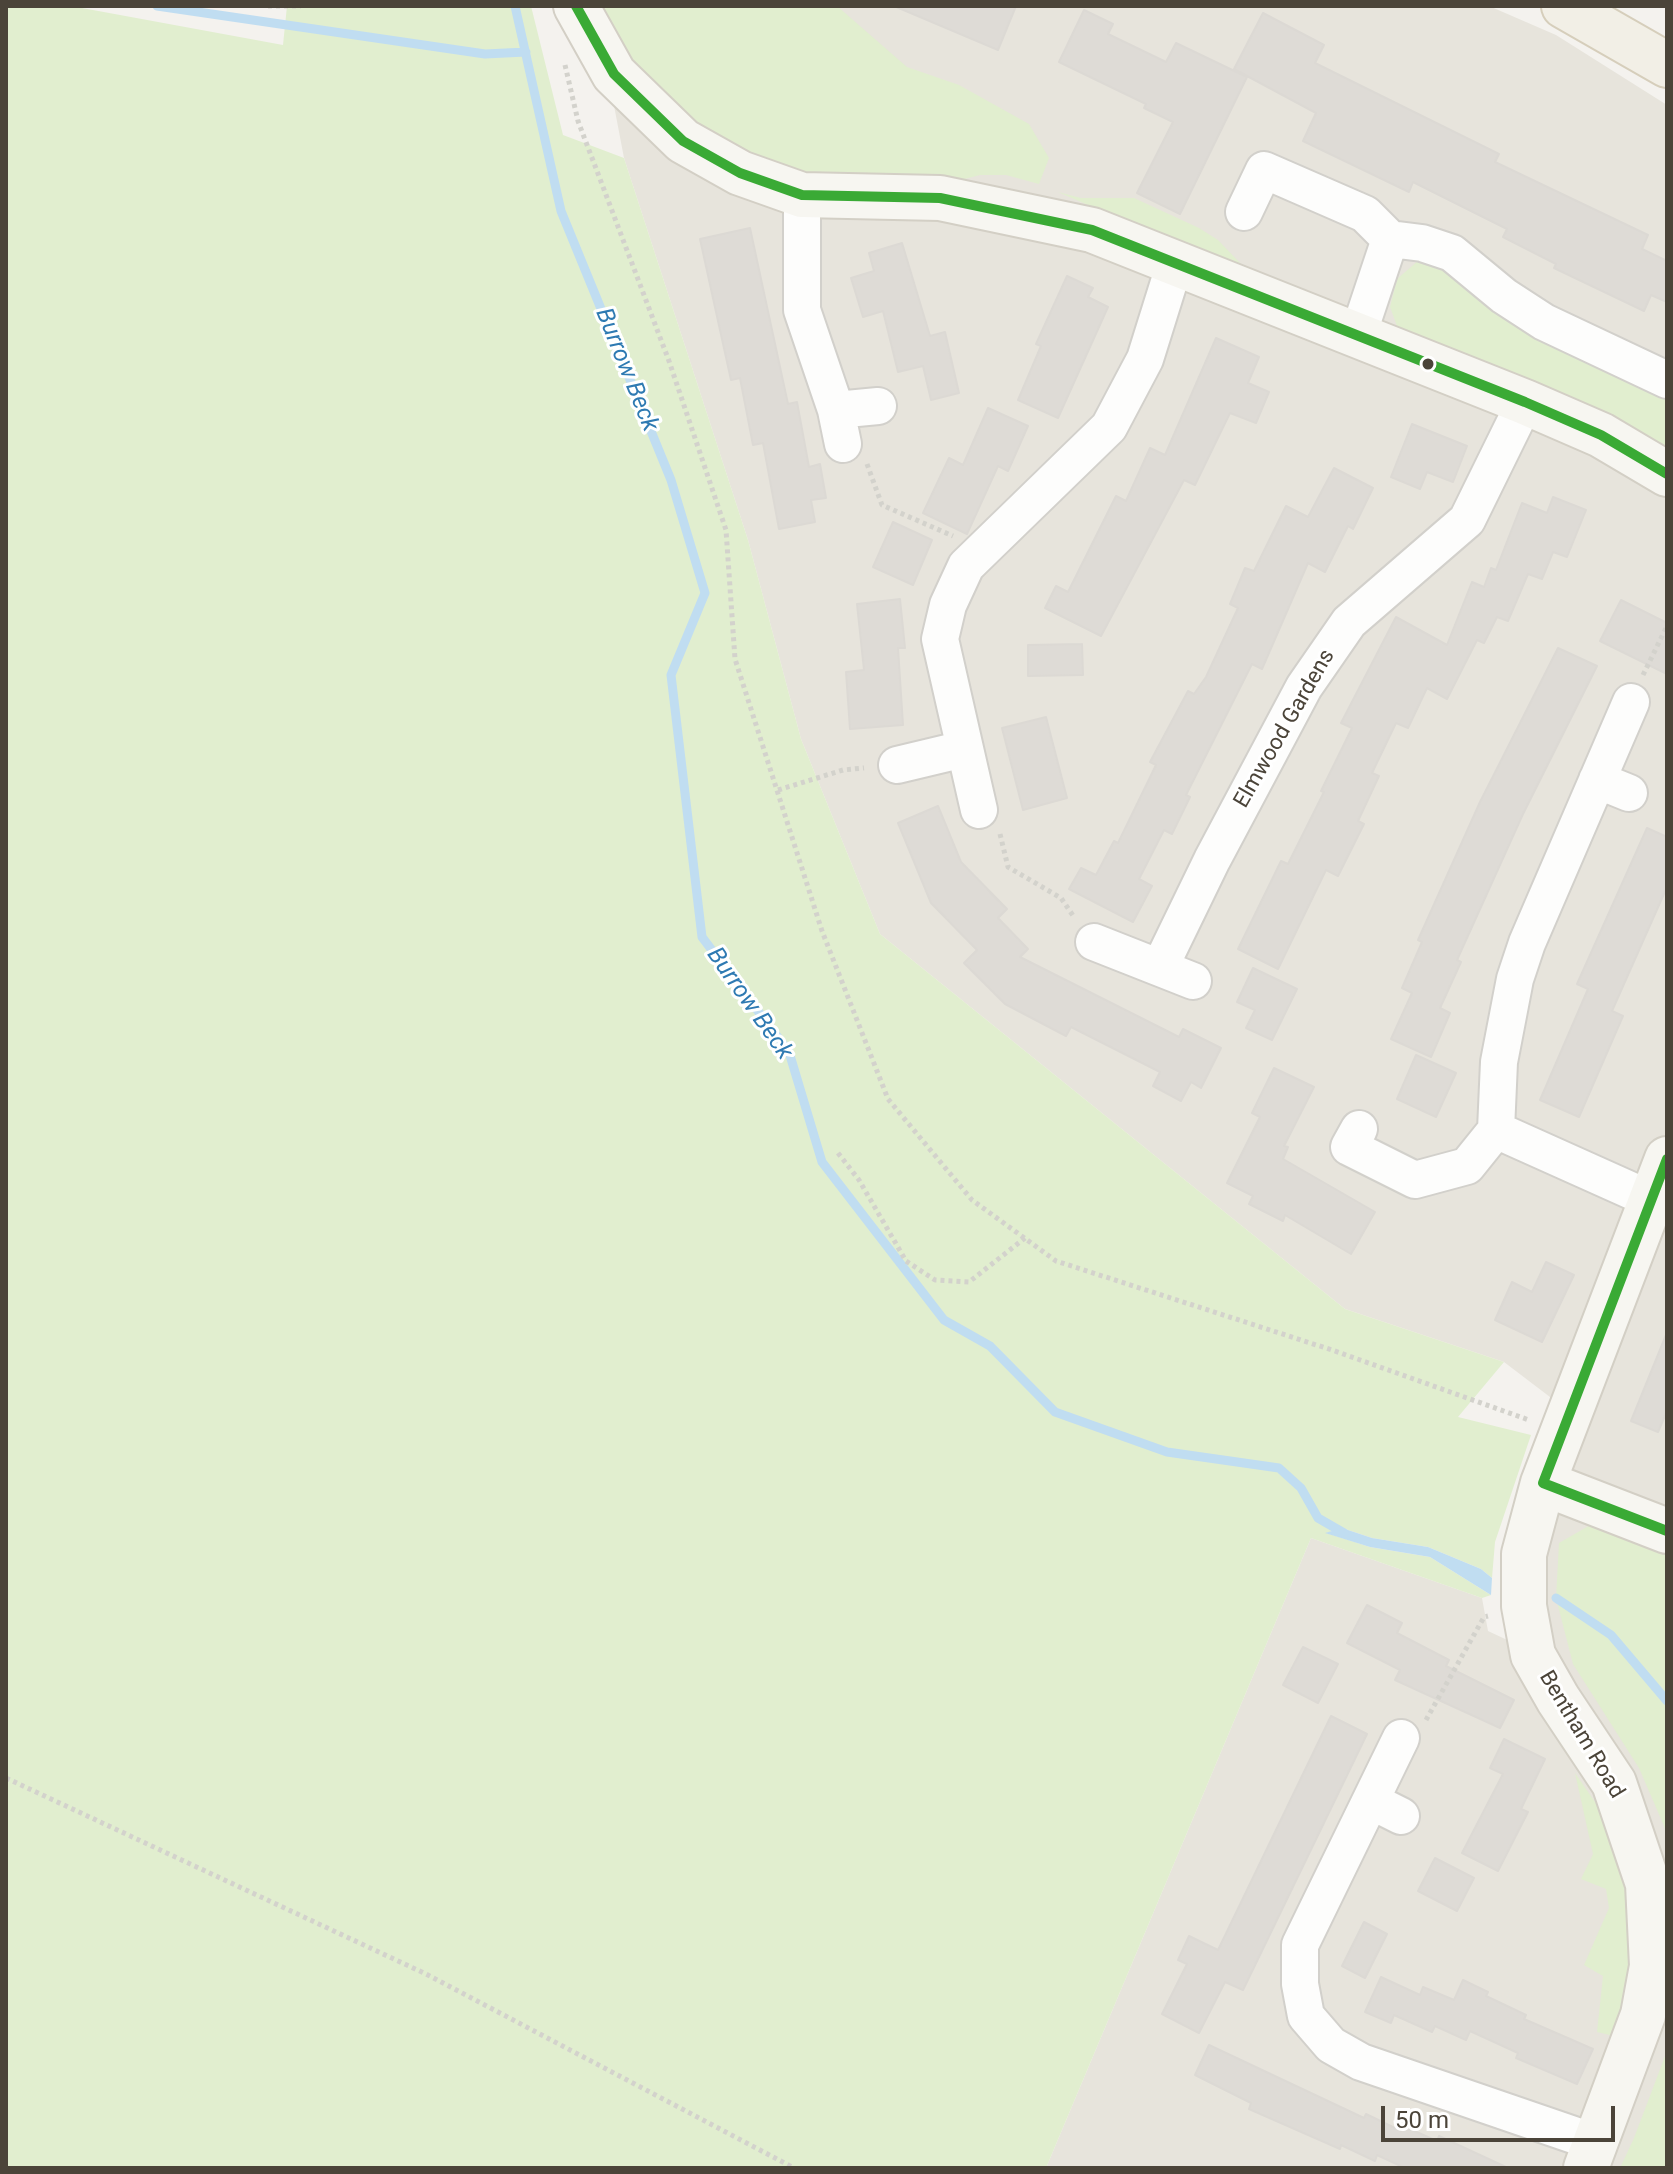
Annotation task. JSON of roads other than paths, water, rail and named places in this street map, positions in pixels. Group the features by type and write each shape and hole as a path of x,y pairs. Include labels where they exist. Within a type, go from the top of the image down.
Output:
{"main road":[{"path":"1564,6 1667,65"}],"street":[{"path":"576,6 614,74 683,141 740,173 802,195 940,198 1092,230 1525,402 1601,435 1667,474"},
{"path":"1244,212 1264,170 1365,214 1390,239 1422,243 1452,253 1504,296 1544,322 1667,380"},
{"path":"802,195 802,310 836,410 843,444"},
{"path":"1358,335 1390,239"},
{"path":"979,810 940,639 948,605 966,566 1109,427 1145,359 1175,263"},
{"name":"Elmwood Gardens","path":"1160,967 1212,860 1304,687 1349,622 1467,520 1525,402"},
{"path":"836,410 878,406"},
{"path":"1359,1129 1349,1147 1415,1180 1467,1166 1496,1130 1499,1062 1515,979 1613,786 1631,702"},
{"path":"897,765 964,749"},
{"path":"1094,942 1193,981"},
{"path":"1496,1130 1652,1200"},
{"name":"Bentham Road","path":"1592,2155 1643,2015 1652,1966 1648,1884 1614,1783 1533,1655 1524,1606 1524,1554 1543,1483 1667,1159"},
{"path":"1543,1483 1667,1531"},
{"path":"1401,1738 1386,1809 1300,1945 1300,1984 1306,2016 1331,2045 1361,2062 1592,2155"}],"water":[{"path":"1342,1528 1372,1538 1428,1547 1481,1569 1492,1578 1491,1595 1430,1557 1370,1547 1325,1533"}],"waterway":[{"path":"157,6 485,54 526,52"},
{"name":"Burrow Beck","path":"515,6 561,211 671,480 705,593 671,675 702,937 789,1052 822,1162 944,1320 990,1346 1055,1412 1167,1452 1279,1468 1301,1488 1318,1518 1344,1533"},
{"name":"Burrow Beck","path":"1556,1598 1611,1635 1667,1701"}]}
